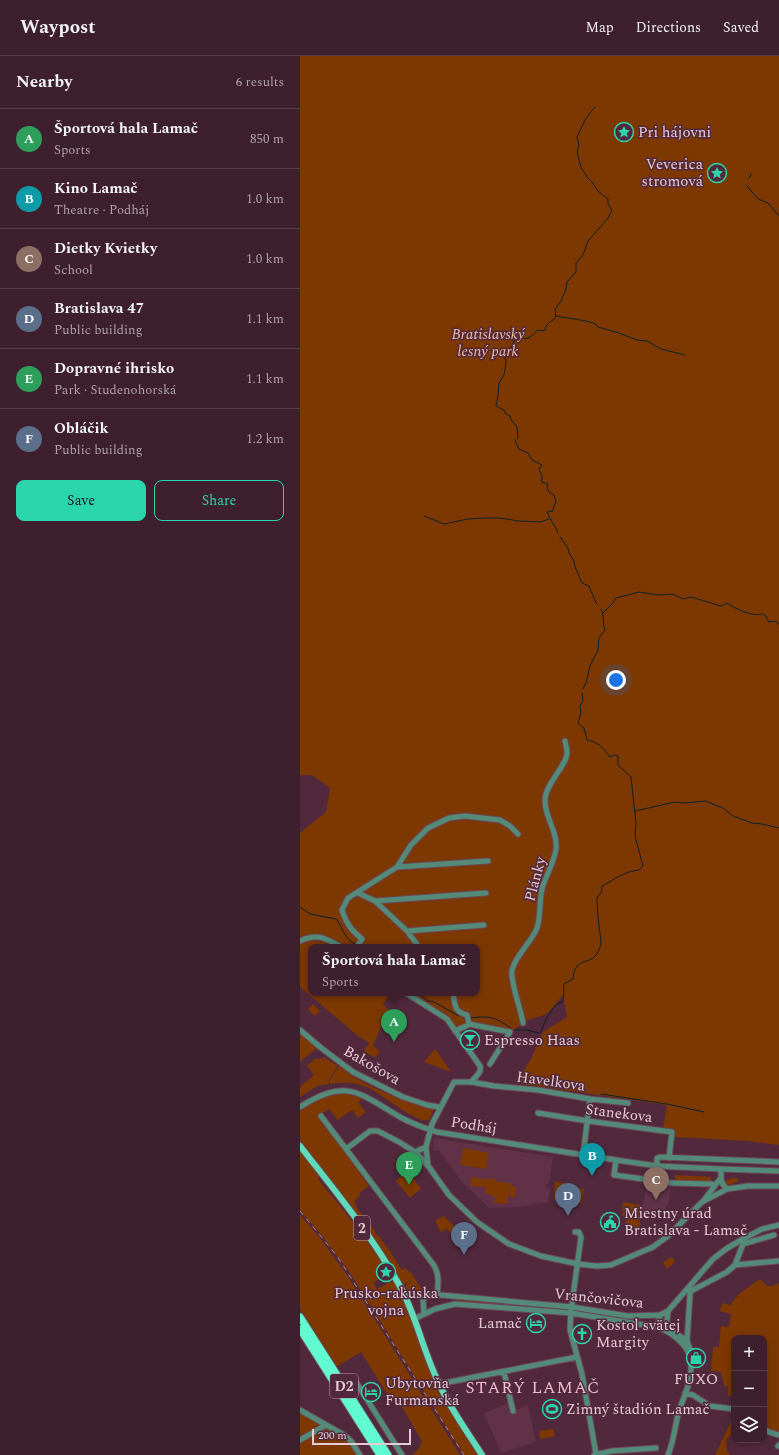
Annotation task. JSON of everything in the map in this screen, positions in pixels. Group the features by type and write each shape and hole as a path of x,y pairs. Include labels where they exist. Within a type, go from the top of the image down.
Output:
{"highway":[{"name":"D2","path":"300,1316 388,1455"},
{"name":"D2","path":"300,1329 380,1455"}],"main road":[{"name":"2","path":"300,1146 379,1251 403,1292 439,1384 482,1455"}],"street":[{"name":"Plánky","path":"523,1023 522,1014 515,994 512,970 517,959 537,928 542,890 553,862 556,848 555,835 546,811 545,798 548,788 568,754 565,741"},
{"path":"359,944 362,939 353,932 346,923 342,910 348,898 397,867 411,845 428,828 449,818 466,816 500,820 510,826 518,834"},
{"path":"397,867 488,861"},
{"path":"358,893 375,901 407,931 417,944"},
{"path":"375,901 486,893"},
{"path":"407,931 484,925"},
{"path":"300,941 317,936 326,938 336,944"},
{"path":"411,996 447,1019 481,1068 479,1073 471,1082"},
{"path":"454,996 456,1009 468,1020 510,1032 490,1064"},
{"path":"455,1031 468,1025 468,1020"},
{"name":"Bakošova","path":"300,1030 353,1072 403,1097 427,1105 439,1107"},
{"name":"Havelkova","path":"439,1107 454,1082 471,1082 494,1086 538,1090 590,1099 628,1103"},
{"name":"Podháj","path":"300,1107 311,1100 333,1092 354,1092 372,1099 402,1118 429,1130 657,1166 779,1171"},
{"path":"583,1155 590,1099"},
{"path":"300,1103 311,1100"},
{"path":"300,1111 311,1100"},
{"path":"428,1167 426,1147 429,1130 439,1107"},
{"name":"Stanekova","path":"538,1113 672,1132 669,1158"},
{"path":"321,1116 437,1269 439,1279 437,1295 430,1294 425,1297 423,1300 424,1314"},
{"path":"346,1148 370,1131 378,1131 416,1152 449,1195 477,1222 509,1244 541,1256 578,1264 597,1266 611,1265 653,1248 668,1236 702,1202 720,1179"},
{"path":"416,1152 426,1147"},
{"path":"657,1166 657,1158 660,1157 779,1162"},
{"path":"616,1160 614,1175 673,1183 715,1185"},
{"path":"721,1169 720,1179 723,1186 727,1190"},
{"path":"702,1202 727,1190 748,1186 779,1186"},
{"path":"668,1455 689,1382 690,1357 683,1345 667,1331 668,1311 689,1290 713,1259 726,1249 742,1242 762,1229 779,1225"},
{"path":"575,1232 579,1232 582,1237 570,1330 582,1374 597,1455 656,1448"},
{"path":"742,1242 774,1235"},
{"path":"689,1290 727,1272 735,1265 742,1242"},
{"path":"735,1265 779,1261"},
{"path":"689,1290 687,1341 690,1349"},
{"name":"Vrančovičova","path":"437,1295 572,1307 628,1316 660,1315 668,1311"},
{"name":"Vrančovičova","path":"414,1319 424,1314 455,1304 571,1313 657,1327 673,1332 687,1341"},
{"path":"657,1327 660,1315"},
{"path":"439,1384 577,1358"},
{"path":"504,1372 513,1411"},
{"path":"356,1382 402,1455"},
{"path":"689,1382 693,1395"},
{"path":"685,1393 693,1395 710,1406 731,1409"},
{"path":"300,1410 335,1429 351,1441 360,1455"},
{"path":"300,1440 326,1425"},
{"path":"767,1431 779,1435"}],"shaded area":[{"path":"434,1138 553,1157 549,1184 546,1184 546,1187 550,1188 548,1202 518,1207 489,1208 461,1181 440,1151 433,1150"},
{"path":"647,1182 671,1186 668,1205 657,1218 641,1215"},
{"path":"508,1403 512,1411 528,1405 536,1442 501,1453 484,1413"}],"green space":[{"name":"Bratislavský lesný park","path":"300,56 779,56 779,1145 748,1141 674,1137 675,1129 663,1128 667,1105 516,1083 531,1059 543,1032 567,1017 563,995 549,1012 528,1020 510,1032 469,1024 455,1031 447,1019 411,996 480,996 480,944 339,944 323,936 313,936 300,939 300,833 326,812 330,788 312,775 300,775"},
{"path":"310,940 325,942 328,944 308,944 308,994 300,987 300,945"},
{"path":"311,996 390,996 383,1004 388,1009 373,1046 380,1051 375,1058 364,1051 369,1043 358,1036"},
{"path":"313,1004 320,1011 315,1016 308,1009"},
{"path":"300,1034 317,1048 300,1062"},
{"path":"434,1050 436,1050 451,1072 424,1062"},
{"path":"324,1057 338,1066 329,1079 329,1084 317,1086 300,1097 300,1087 314,1075 307,1066 315,1059 322,1059"},
{"path":"340,1065 357,1079 381,1091 428,1109 433,1108 434,1109 429,1120 416,1118 364,1086 347,1083 330,1084 330,1079"},
{"path":"333,1092 366,1096 358,1102 366,1112 358,1118 352,1110 338,1120 329,1109 319,1116 369,1186 359,1193 361,1195 355,1200 358,1209 368,1221 367,1223 369,1222 377,1235 382,1239 381,1240 402,1270 405,1268 412,1274 422,1290 416,1295 409,1292 405,1286 412,1280 400,1287 433,1371 482,1455 464,1455 350,1273 300,1210 300,1111 311,1100","holes":["317,1169 396,1279 377,1289 373,1283 388,1272 360,1231 319,1180"]},
{"path":"463,1148 489,1153 486,1169 460,1165"},
{"path":"408,1171 421,1189 410,1198 396,1181"},
{"path":"675,1175 711,1177 711,1182 675,1181"},
{"path":"472,1177 486,1180 487,1178 497,1180 497,1182 510,1183 507,1204 494,1203 495,1197 485,1193 485,1187 470,1186"},
{"path":"732,1178 737,1178 739,1181 729,1185 726,1184 726,1181"},
{"path":"555,1182 565,1183 565,1187 560,1186 558,1194 566,1195 565,1201 553,1199"},
{"path":"510,1185 516,1187 515,1198 509,1197"},
{"path":"576,1185 577,1188 584,1189 582,1203 573,1202"},
{"path":"623,1202 640,1205 638,1214 641,1215 639,1228 625,1226 627,1217 622,1216 622,1213 627,1214 627,1212 622,1211"},
{"path":"300,1215 320,1238 347,1275 460,1455 413,1455 419,1448 422,1441 402,1407 388,1395 361,1352 336,1367 300,1310"},
{"path":"444,1216 464,1236 459,1243 447,1229 441,1232 435,1221"},
{"path":"672,1257 675,1262 667,1269 663,1262"},
{"path":"760,1279 767,1286 772,1286 779,1283 779,1435 767,1432 767,1335 731,1335 731,1396 728,1396 728,1386 724,1386 721,1372 711,1371 713,1347 719,1347 721,1326 729,1327 731,1314 720,1311 722,1303 730,1305 740,1293"},
{"path":"456,1297 572,1307 571,1311 455,1304"},
{"path":"300,1410 344,1435 360,1455 300,1455"},
{"path":"731,1421 731,1435 726,1440 727,1451 730,1455 715,1455"},
{"path":"553,1429 555,1436 540,1439 539,1431"}],"waterway":[{"path":"507,354 515,338 520,335 525,339 530,337 538,330 544,331 547,325 555,318 555,309 561,301 567,282 576,272 576,263 583,255 588,241 608,218 612,210 608,204 608,199 598,191 587,177 581,167 577,152 579,145 577,137 586,118 595,107"},
{"path":"748,179 751,176 750,173"},
{"path":"746,185 758,199 768,203 779,216"},
{"path":"556,316 596,324 598,327 637,340 647,341 661,349 685,355"},
{"path":"505,357 506,363 504,375 499,383 496,406 504,410 517,427 518,438 515,441 519,449 528,453 532,460 542,465 539,469 542,476 542,482 548,484 547,487 549,492 554,495 556,501 553,511 547,512 558,533"},
{"path":"424,516 444,524 468,519 484,518 540,522 549,519"},
{"path":"560,537 568,548 582,583 589,586 598,605"},
{"path":"603,613 616,598 639,592 659,595 673,594 683,599 691,597 721,606 727,603 739,610 758,615 762,614 766,616 769,622 775,621 779,624"},
{"path":"583,689 590,666 598,650 599,638 605,630 601,609"},
{"path":"515,1030 541,1032 546,1019 552,1010 558,1003 562,1002 564,984 573,979 574,971 578,965 594,957 600,947 601,940 597,898 602,891 602,886 624,874 639,870 643,866 635,836 636,823 631,777 618,765 618,756 615,755 610,757 600,746 587,740 584,728 578,723 581,713 580,706 583,701 582,693"},
{"path":"635,811 675,802 684,803 705,801 723,808 733,816 752,823 779,828"},
{"path":"300,907 310,914 336,919 346,937 354,944"},
{"path":"421,996 428,1001 434,1002 457,1015 464,1017"},
{"path":"469,1018 491,1018 500,1021 511,1028"},
{"path":"601,1094 667,1104 704,1112"}],"railway":[{"path":"300,1211 337,1256 464,1455"}],"place":[{"name":"Pri hájovni","path":"624,132"},
{"name":"Veverica stromová","path":"717,173"},
{"name":"Espresso Haas","path":"470,1040"},
{"name":"Športová hala Lamač","path":"394,1042"},
{"name":"Kino Lamač","path":"592,1176"},
{"name":"Dopravné ihrisko","path":"409,1185"},
{"name":"Dietky Kvietky","path":"656,1200"},
{"name":"Bratislava 47","path":"568,1216"},
{"name":"Miestny úrad Bratislava - Lamač","path":"610,1222"},
{"name":"Obláčik","path":"464,1255"},
{"name":"Prusko-rakúska vojna","path":"386,1272"},
{"name":"Lamač","path":"536,1323"},
{"name":"Kostol svätej Margity","path":"582,1334"},
{"name":"FUXO","path":"696,1358"},
{"name":"Ubytovňa Furmanská","path":"371,1392"},
{"name":"Zimný štadión Lamač","path":"552,1409"}],"district":[{"name":"STARÝ LAMAČ","path":"533,1387"}]}
